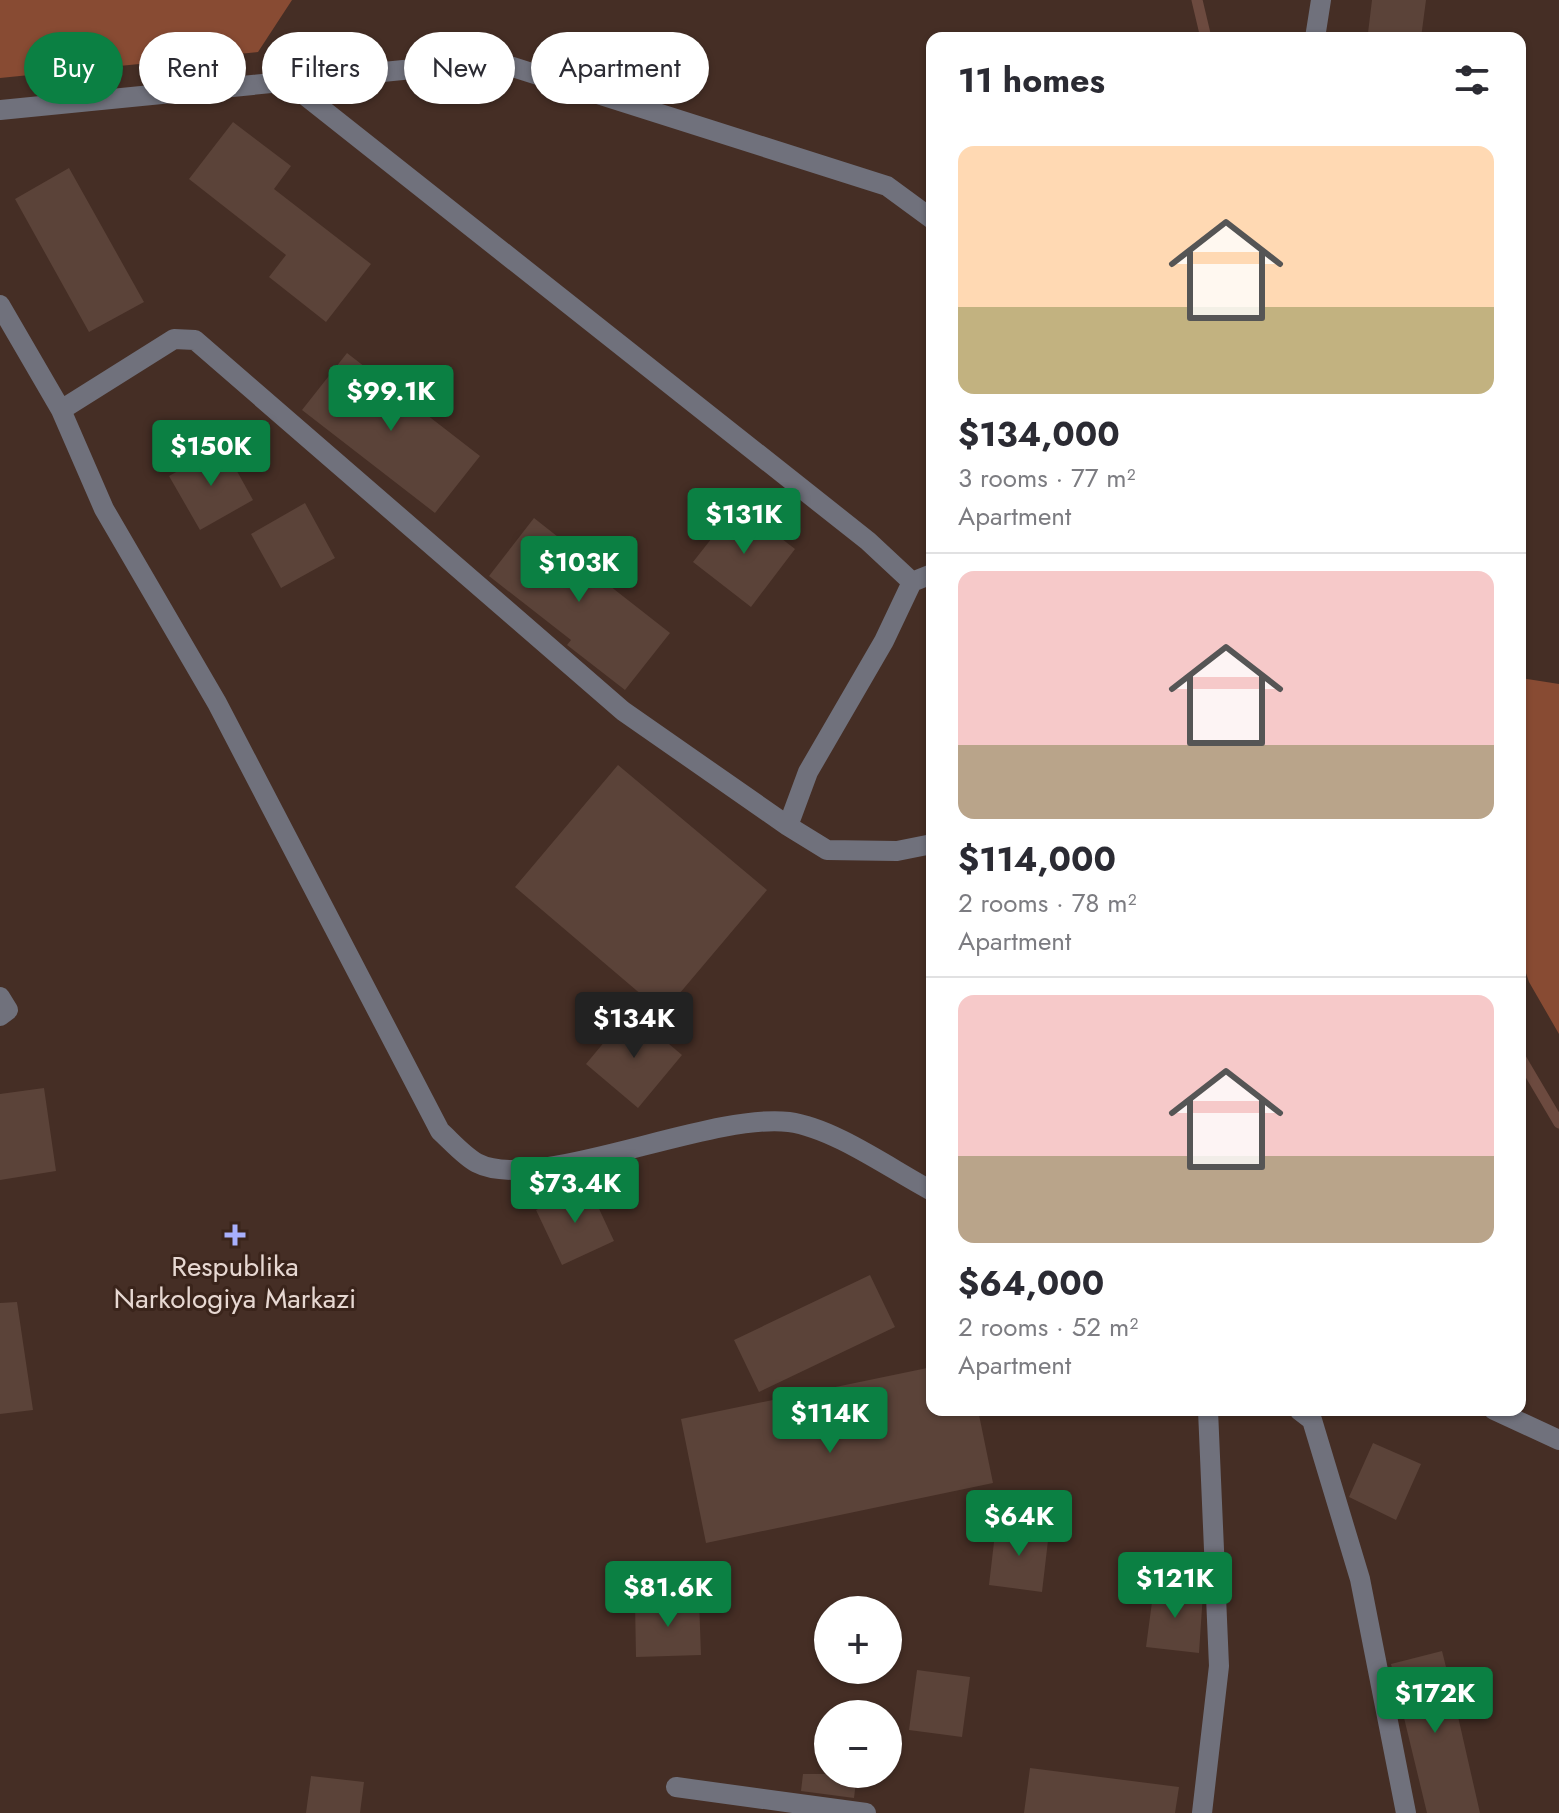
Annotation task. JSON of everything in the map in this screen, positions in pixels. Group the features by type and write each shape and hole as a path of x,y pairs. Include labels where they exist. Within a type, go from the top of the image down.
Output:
{"street":[{"path":"1316,32 1321,0"},
{"path":"388,72 494,61 887,186 926,215"},
{"path":"0,110 262,85"},
{"path":"316,104 855,531 912,582"},
{"path":"0,305 61,410 104,509 217,703 440,1131 478,1163 530,1170 738,1123 790,1122 822,1132 926,1188"},
{"path":"61,410 174,339 195,340 623,711 788,826 827,850 897,851 926,845"},
{"path":"788,826 808,772 884,641 912,582 926,576"},
{"path":"0,997 8,1010 0,1016"},
{"path":"1202,1813 1219,1666 1208,1416"},
{"path":"1314,1416 1360,1579 1406,1813"},
{"path":"1507,1416 1559,1440"},
{"path":"676,1787 866,1813"}],"shaded area":[{"path":"0,0 292,0 271,32 262,32 262,46 258,52 246,53 246,32 139,32 139,64 123,66 123,32 24,32 24,76 0,78"},
{"path":"1526,679 1559,684 1559,1034 1526,973"}],"building":[{"path":"1372,0 1426,0 1422,32 1368,32"},
{"path":"233,122 291,166 274,189 371,264 326,322 269,277 286,255 189,179"},
{"path":"69,168 144,302 89,332 15,199"},
{"path":"347,353 480,456 435,513 302,410"},
{"path":"223,446 253,500 200,530 169,476"},
{"path":"305,503 335,558 281,588 251,534"},
{"path":"738,505 795,549 751,607 693,562"},
{"path":"534,518 591,563 587,568 670,633 625,690 567,645 571,640 489,576"},
{"path":"618,765 767,890 663,1013 515,887"},
{"path":"630,1011 682,1055 638,1108 586,1064"},
{"path":"44,1088 56,1171 0,1180 0,1094"},
{"path":"588,1185 614,1241 562,1265 536,1210"},
{"path":"870,1275 895,1327 759,1392 734,1340"},
{"path":"17,1302 33,1410 0,1414 0,1303"},
{"path":"926,1368 926,1416 979,1416 993,1483 706,1543 681,1419"},
{"path":"1373,1443 1421,1464 1396,1520 1349,1497"},
{"path":"996,1525 1049,1532 1042,1592 989,1585"},
{"path":"1154,1587 1203,1593 1199,1653 1146,1647"},
{"path":"699,1600 701,1655 636,1657 635,1602"},
{"path":"1442,1651 1480,1813 1427,1813 1391,1664"},
{"path":"917,1670 970,1677 962,1737 909,1730"},
{"path":"1030,1768 1179,1787 1175,1813 1024,1813"},
{"path":"803,1774 814,1774 814,1788 855,1788 854,1798 801,1791"},
{"path":"311,1776 364,1782 360,1813 306,1813"}],"waterway":[{"path":"1197,0 1205,32"},
{"path":"1526,1067 1559,1123"}],"place":[{"name":"Respublika Narkologiya Markazi","path":"235,1235"}]}
